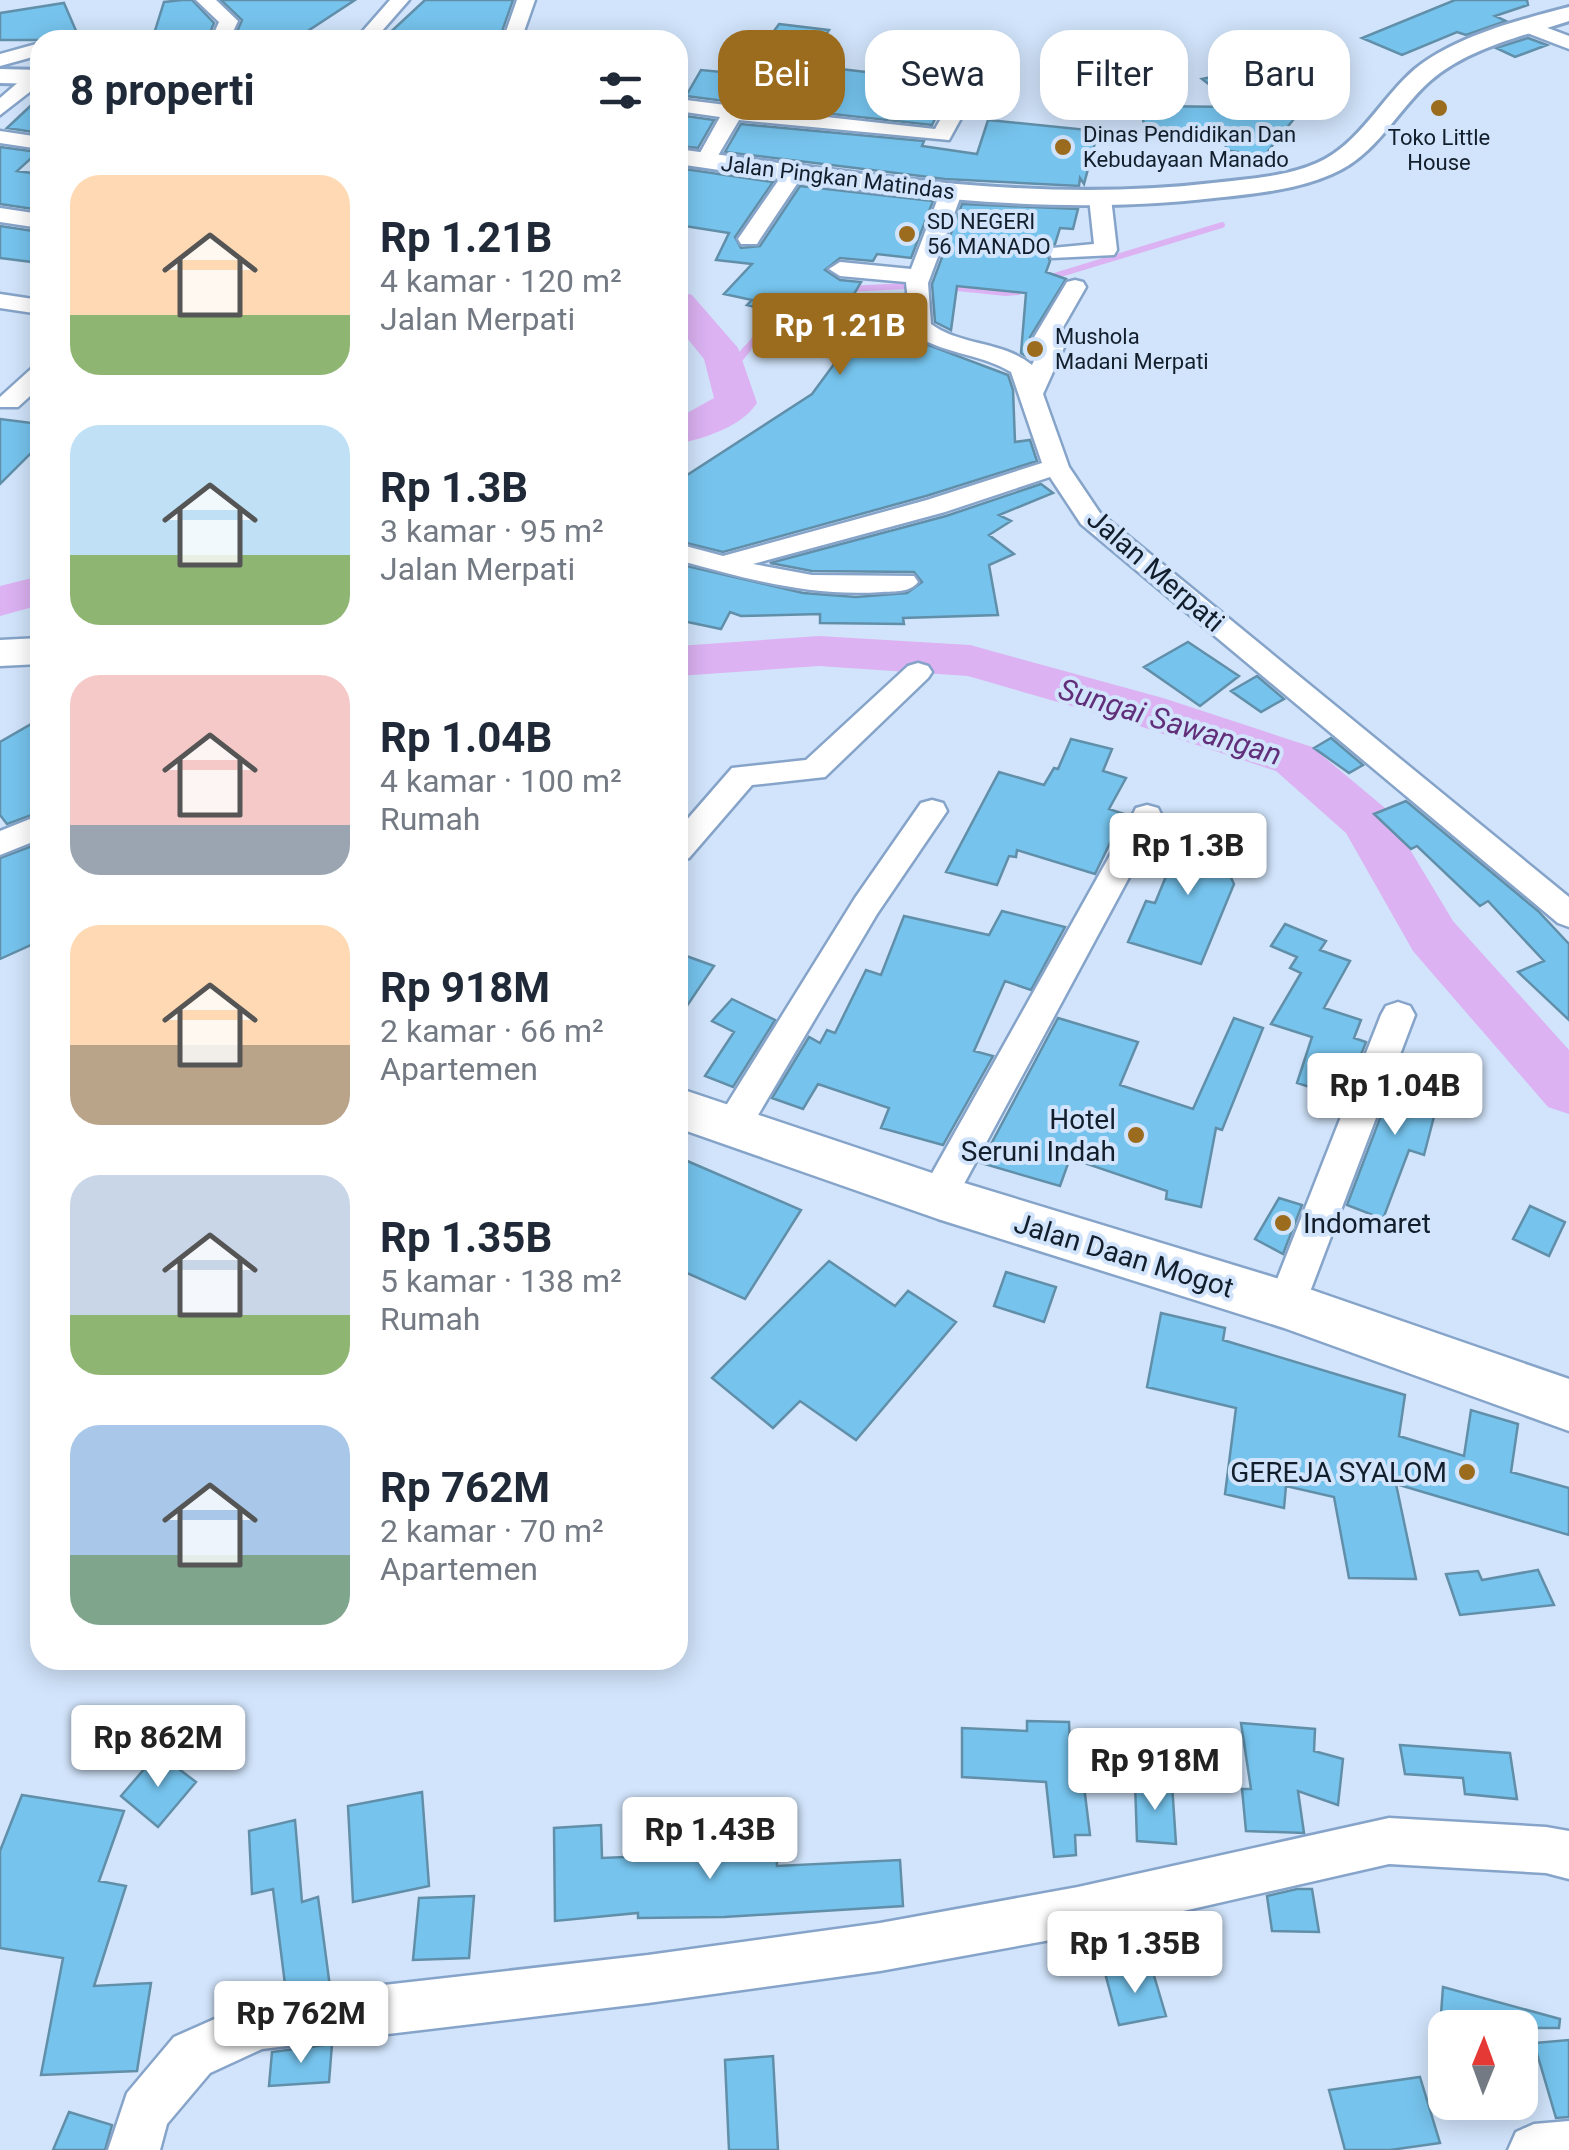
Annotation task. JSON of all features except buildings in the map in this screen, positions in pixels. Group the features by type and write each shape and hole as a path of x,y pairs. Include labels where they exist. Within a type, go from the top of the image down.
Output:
{"main road":[{"path":"0,653 30,651"},
{"name":"Jalan Daan Mogot","path":"688,1112 938,1197 1286,1305 1569,1405"}],"street":[{"path":"205,0 229,21 225,30"},
{"path":"373,30 400,0"},
{"path":"516,30 526,0"},
{"path":"1554,22 1569,43"},
{"name":"Jalan Pingkan Matindas","path":"688,158 1000,196 1167,196 1238,188 1299,176 1337,162 1426,72 1554,22"},
{"path":"0,60 30,52"},
{"path":"0,76 30,77"},
{"path":"0,109 30,84"},
{"path":"688,107 718,111"},
{"path":"706,160 729,120"},
{"path":"796,120 942,136 951,120"},
{"path":"0,137 30,142"},
{"path":"749,239 794,172"},
{"path":"952,192 918,285 919,327 928,336 1009,358 1028,376 1032,391"},
{"path":"1060,253 1106,250 1100,198"},
{"path":"0,215 30,220"},
{"path":"840,269 918,285"},
{"path":"1032,391 1054,343 1045,339 1075,287"},
{"path":"0,301 30,306"},
{"path":"4,402 30,382"},
{"name":"Jalan Merpati","path":"1032,391 1056,467 1090,518 1569,915"},
{"path":"4,402 30,408"},
{"path":"722,564 936,506 1056,467"},
{"path":"688,555 775,581 836,588 904,582"},
{"path":"688,838 744,774 814,770 918,672"},
{"path":"732,1127 866,906 932,811"},
{"path":"938,1197 1148,816"},
{"path":"0,844 30,830"},
{"path":"1286,1305 1398,1015"},
{"path":"134,2150 146,2111 192,2055 260,2024 666,1977 880,1947 1078,1911 1388,1841 1569,1854"},
{"path":"1534,2150 1569,2147"}],"waterway":[{"path":"1041,280 1222,225"},
{"path":"846,289 928,285 1006,293 1018,292 1026,286"},
{"path":"745,351 759,334 795,308"},
{"name":"Sungai Sawangan","path":"688,315 724,357 736,403 688,429"},
{"path":"728,372 747,349"},
{"name":"Sungai Sawangan","path":"0,601 30,593"},
{"name":"Sungai Sawangan","path":"688,660 819,651 970,661 1145,710 1294,759 1366,821 1433,936 1569,1090"}],"place":[{"name":"Toko Little House","path":"1439,108"},
{"name":"Dinas Pendidikan Dan Kebudayaan Manado","path":"1063,147"},
{"name":"SD NEGERI 56 MANADO","path":"907,234"},
{"name":"Mushola Madani Merpati","path":"1035,349"},
{"name":"Hotel Seruni Indah","path":"1136,1135"},
{"name":"Indomaret","path":"1283,1223"},
{"name":"GEREJA SYALOM","path":"1467,1472"}]}
